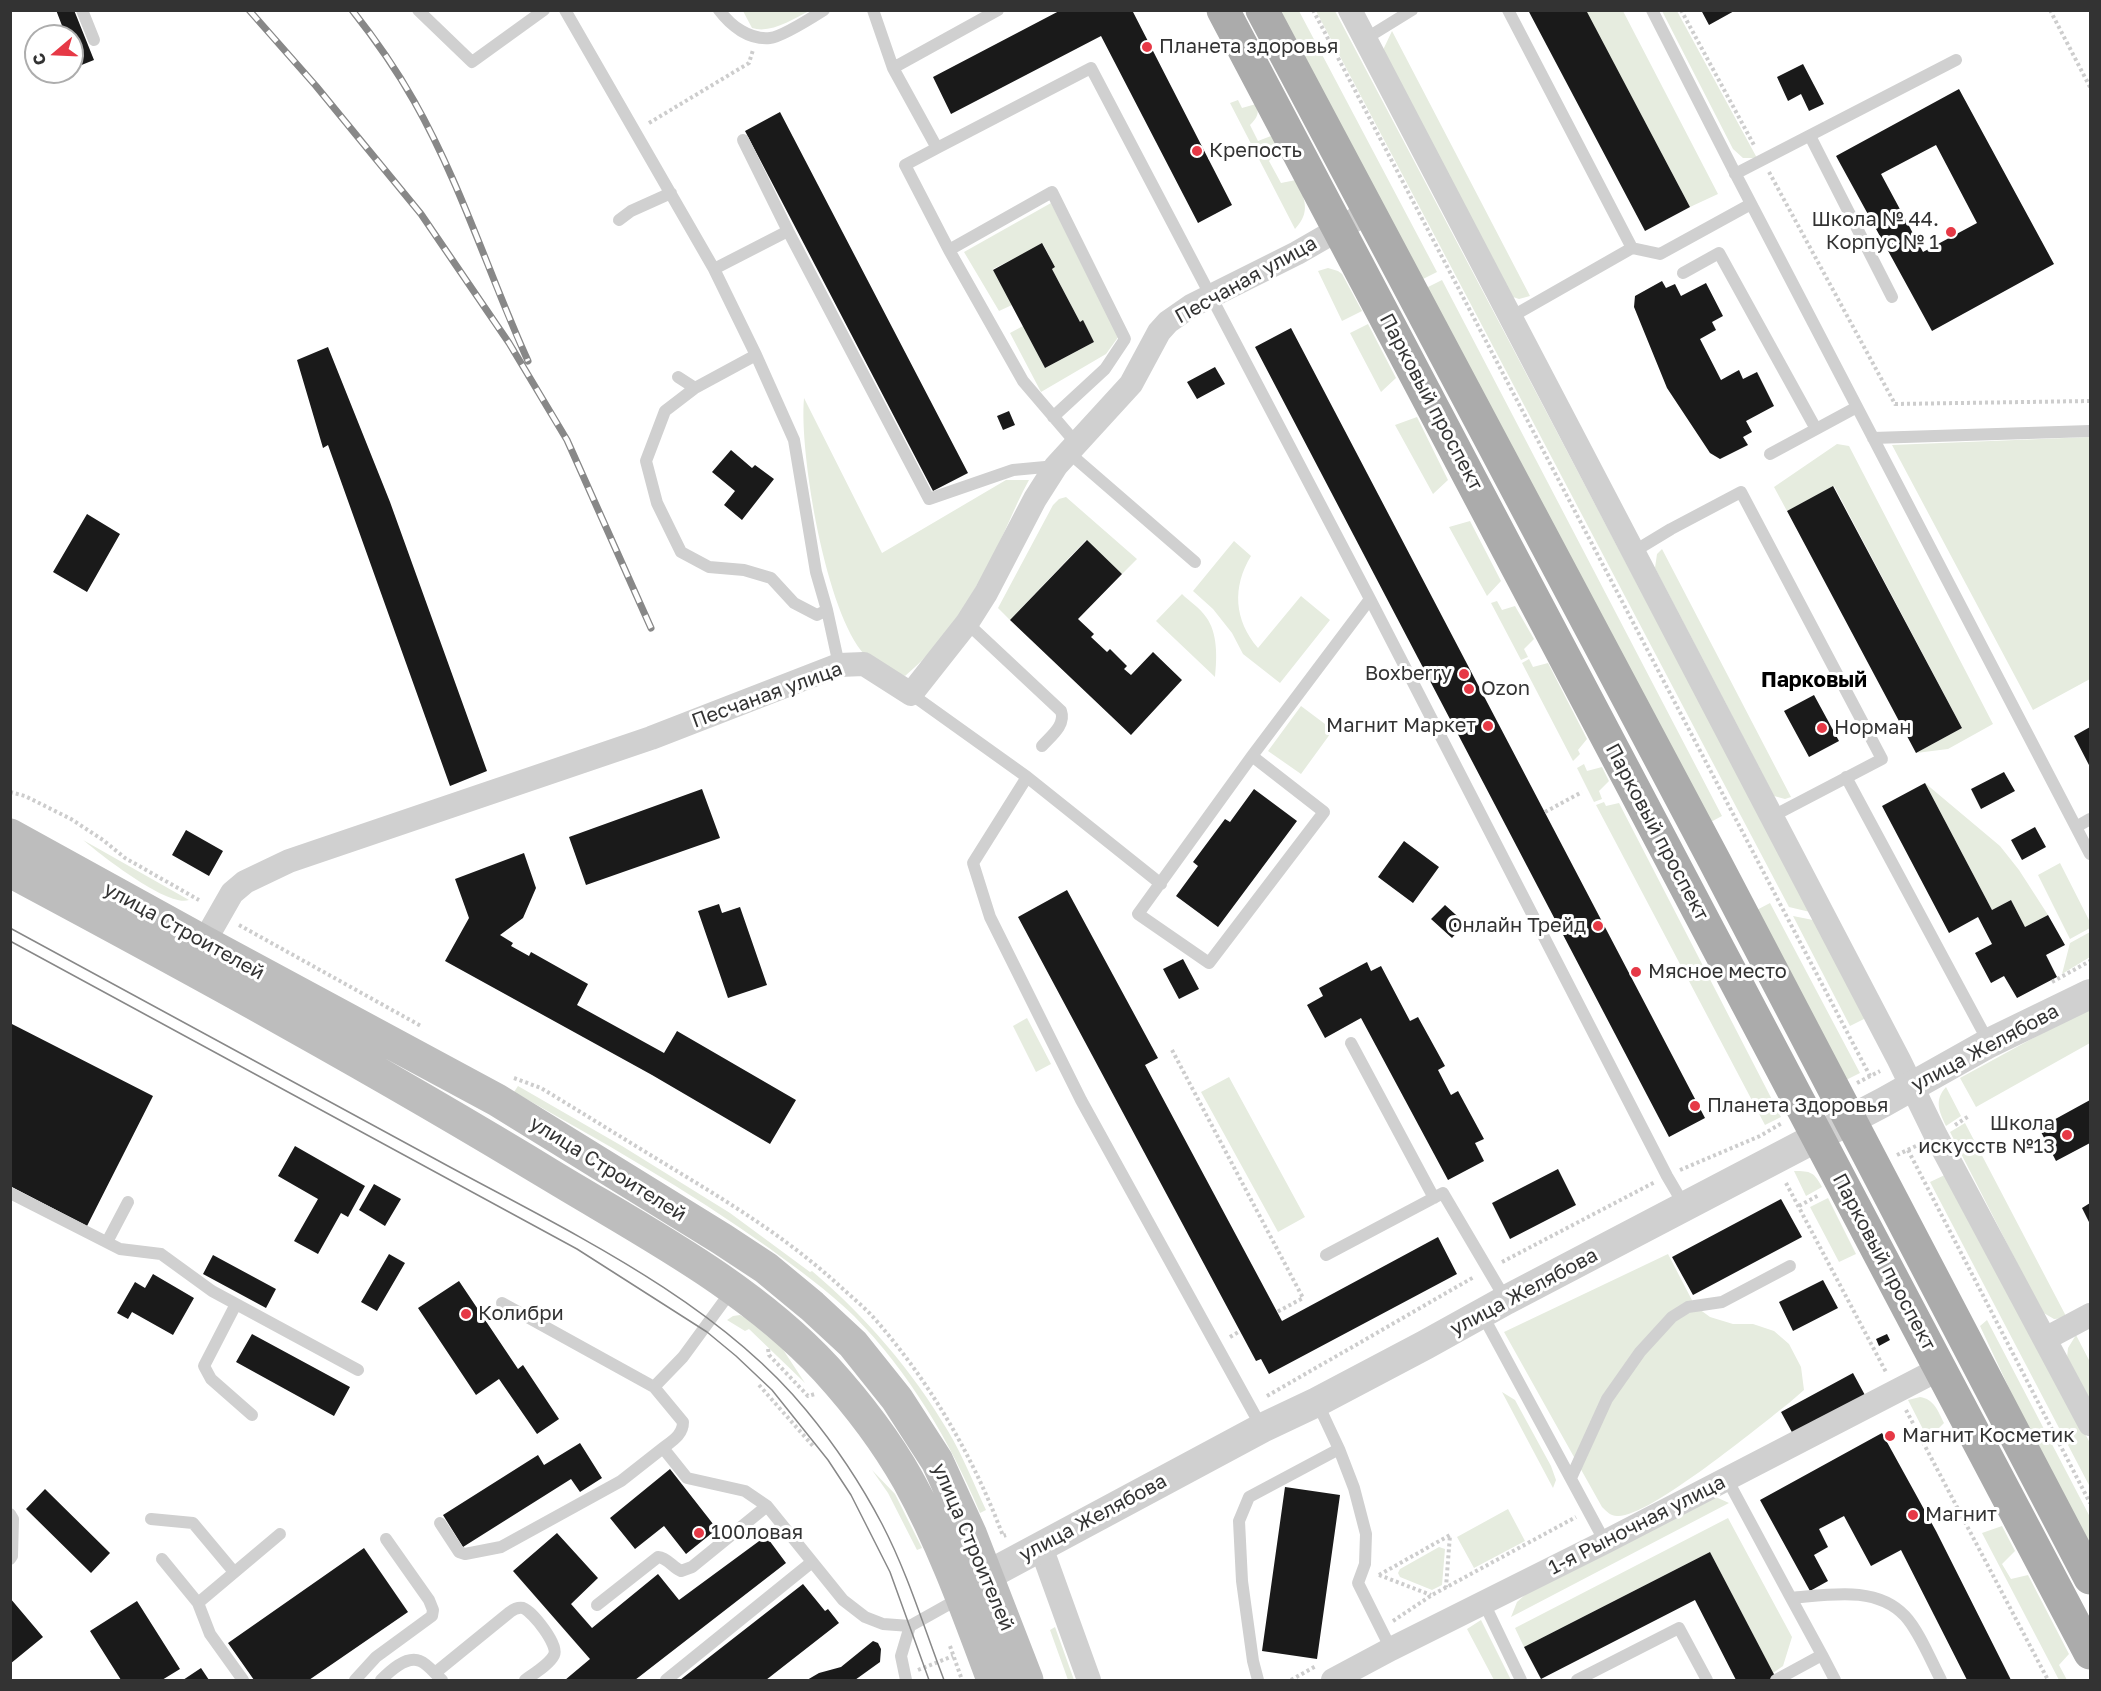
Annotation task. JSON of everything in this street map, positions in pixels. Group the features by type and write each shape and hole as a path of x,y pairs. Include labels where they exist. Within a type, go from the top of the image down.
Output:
{"main road":[{"name":"Парковый проспект","path":"1223,10 2091,1653"},
{"name":"Парковый проспект","path":"1262,10 1851,1119 2091,1578"},
{"name":"улица Строителей","path":"10,835 497,1100 766,1268 853,1344 897,1399 937,1461 988,1575 1028,1680"},
{"name":"улица Строителей","path":"10,872 200,973 479,1131 705,1268 789,1333 826,1369 868,1420 907,1478 940,1547 993,1680"},
{"name":"улица Желябова","path":"961,1597 988,1575"}],"street":[{"path":"1350,10 1899,1060 1911,1087 2091,1424"},
{"name":"Песчаная улица","path":"204,942 232,893 245,882 278,866 651,738 839,665 864,664 911,694 967,623 986,593 1035,499 1067,454 1131,384 1159,332 1168,322 1191,306 1298,253 1370,211"},
{"name":"улица Желябова","path":"988,1575 1262,1428 1317,1402 1851,1119 1989,1042 2091,994"},
{"path":"2045,1339 2091,1315"},
{"name":"1-я Рыночная улица","path":"1327,1672 1386,1639 1484,1603 1941,1368"},
{"path":"1041,1547 1089,1680"}],"lane":[{"path":"82,10 94,40"},
{"path":"418,10 472,62 543,10"},
{"path":"565,10 714,269 794,440 816,572 839,665"},
{"path":"719,10 729,23 757,37 772,38 824,10"},
{"path":"893,68 998,10"},
{"path":"1365,39 1412,10"},
{"path":"1508,10 1632,248"},
{"path":"1652,10 2091,854"},
{"path":"876,11 893,68 936,148"},
{"path":"1736,174 1956,60"},
{"path":"1195,562 1067,454 1053,417 1023,381 949,250 905,165 1091,68 1370,599 1666,1176 1685,1206"},
{"path":"1810,136 1892,297"},
{"path":"743,140 788,231 929,499 1067,454"},
{"path":"949,250 1052,192 1125,339 1105,369 1053,417"},
{"path":"619,220 631,211 671,193"},
{"path":"1511,318 1632,248 1660,254 1751,204"},
{"path":"714,269 788,231"},
{"path":"1683,273 1719,253 1816,429"},
{"path":"756,355 695,388 665,411 646,461 657,503 681,552 709,567 744,570 771,578 794,603 817,615 827,610"},
{"path":"678,377 695,388"},
{"path":"1770,454 1857,408"},
{"path":"1873,438 2091,431"},
{"path":"1633,552 1742,492 1882,759 1771,817"},
{"path":"1252,756 1324,812 1209,963 1138,915 1252,756 1370,599"},
{"path":"967,623 1061,711 1062,724 1042,746"},
{"path":"911,694 1027,777 1161,884"},
{"path":"1027,777 973,863 990,917 1081,1100 1262,1428"},
{"path":"1846,777 1989,1042"},
{"path":"2076,827 2091,819"},
{"path":"1351,1043 1434,1198"},
{"path":"10,1193 120,1249 160,1254 212,1290 358,1370"},
{"path":"1326,1255 1443,1193 1571,1478 1605,1542"},
{"path":"107,1242 128,1202"},
{"path":"1571,1478 1607,1399 1640,1352 1672,1317 1688,1307 1722,1302 1790,1266"},
{"path":"654,1387 683,1357 733,1289"},
{"path":"440,1523 459,1551 465,1554 501,1547 621,1481 680,1434 683,1429 683,1422 654,1387 502,1303"},
{"path":"236,1304 204,1366 210,1379 252,1415"},
{"path":"1317,1402 1354,1488 1366,1533 1363,1569 1359,1583 1386,1639"},
{"path":"663,1448 687,1478 745,1491 767,1506 843,1600 865,1617 883,1624 910,1626 961,1597"},
{"path":"1258,1680 1253,1661 1242,1581 1239,1521 1249,1497 1339,1449"},
{"path":"1727,1479 1835,1680"},
{"path":"597,1605 658,1557 664,1558 674,1568 681,1571 692,1567 767,1506"},
{"path":"10,1514 13,1519 12,1557 10,1558"},
{"path":"151,1519 193,1523 234,1572"},
{"path":"198,1603 280,1534"},
{"path":"355,1680 376,1657 432,1617 433,1610 429,1600 387,1539"},
{"path":"162,1560 198,1603 210,1634 243,1680"},
{"path":"666,1680 812,1562"},
{"path":"1791,1598 1842,1593 1865,1596 1896,1608 1914,1629 1941,1680"},
{"path":"1484,1603 1521,1680"},
{"path":"381,1680 390,1671 411,1660 419,1661 439,1677 517,1608 524,1608 530,1613 550,1637 555,1647 550,1660 525,1680"},
{"path":"905,1677 901,1656 910,1626"},
{"path":"1577,1680 1679,1628 1707,1680"},
{"path":"1776,1680 1822,1655"}],"path":[{"path":"1313,10 1870,1076"},
{"path":"1681,10 1895,404 2091,401"},
{"path":"2050,10 2091,87"},
{"path":"635,131 749,63 757,37"},
{"path":"10,792 25,796 71,819 125,858 199,900"},
{"path":"1545,812 1582,792"},
{"path":"1172,1050 1303,1298 1277,1312"},
{"path":"1760,1136 1782,1123"},
{"path":"1897,1155 1908,1150 2091,1503"},
{"path":"1786,1183 2048,1680"},
{"path":"1799,1206 1822,1193"},
{"path":"769,1355 808,1396"},
{"path":"759,1385 813,1446"},
{"path":"1386,1639 1432,1595 1588,1510"},
{"path":"1378,1575 1450,1535 1446,1588"},
{"path":"1363,1569 1432,1595"},
{"path":"905,1677 953,1656"},
{"path":"1291,1680 1327,1672"}],"shaded area":[{"path":"743,11 809,11 782,25 759,29 752,28"},
{"path":"1279,11 1299,11 1437,272 1421,280"},
{"path":"1316,11 1335,11 1810,912 1789,907"},
{"path":"1586,11 1623,11 1718,194 1690,207"},
{"path":"1662,11 1677,11 1757,158 1743,158 1733,149"},
{"path":"1392,31 1530,296 1519,299 1513,297 1383,50"},
{"path":"1238,100 1242,108 1256,104 1257,115 1250,125 1258,141 1271,136 1279,149 1269,161 1281,183 1296,180 1304,199 1305,211 1295,229 1230,103"},
{"path":"1051,203 1119,336 1106,354 1041,392 1010,333 1023,326 1045,368 1094,342 1083,321 1080,322 1052,269 1055,267 1043,244 993,269 1012,305 999,311 964,252"},
{"path":"1328,268 1342,274 1362,311 1342,321 1318,271"},
{"path":"1442,280 1722,816 1705,825 1424,289"},
{"path":"1368,324 1396,378 1381,392 1350,333"},
{"path":"804,398 882,553 1006,480 1029,480 991,560 968,600 940,640 905,676 878,664 865,655 851,634 838,605 827,570 811,493 806,456"},
{"path":"1417,417 1448,480 1433,494 1395,425"},
{"path":"2090,437 2090,679 2033,710 1892,445"},
{"path":"1837,444 1849,446 1993,724 1948,749 1916,753 1962,728 1834,486 1787,511 1774,487"},
{"path":"1066,497 1137,559 1122,574 1086,540 1010,620 998,608 1053,505 1059,499"},
{"path":"1470,521 1501,581 1487,596 1449,527"},
{"path":"1234,541 1251,556 1241,580 1238,603 1244,626 1258,648 1301,596 1330,620 1280,683 1243,654 1232,633 1213,609 1193,591"},
{"path":"1662,549 1791,797 1785,799 1774,796 1655,568 1657,554"},
{"path":"1182,594 1204,614 1213,630 1216,654 1215,677 1156,621"},
{"path":"1497,601 1502,610 1515,606 1534,639 1524,649 1528,657 1521,660 1491,603"},
{"path":"1529,659 1533,667 1548,663 1587,739 1578,750 1580,754 1573,761 1522,663"},
{"path":"1301,706 1333,730 1301,774 1268,751"},
{"path":"1584,764 1587,771 1602,767 1609,781 1599,791 1602,799 1594,802 1577,768"},
{"path":"1925,783 2000,846 2019,870 2048,915 2025,927 2011,900 1992,910"},
{"path":"1604,802 1606,806 1619,803 1781,1117 1765,1125 1596,805"},
{"path":"83,840 189,900 166,896 151,888 118,867"},
{"path":"2060,863 2090,922 2090,928 2070,939 2038,875"},
{"path":"1770,903 1860,1073 1840,1083 1751,913"},
{"path":"1793,916 1813,920 1866,1018 1850,1026"},
{"path":"2090,932 2090,957 2062,974 2070,943"},
{"path":"2090,1007 2090,1043 1976,1107 1960,1078"},
{"path":"1027,1018 1051,1064 1036,1072 1013,1026"},
{"path":"1229,1077 1305,1217 1278,1232 1201,1092"},
{"path":"518,1086 622,1146 730,1213 810,1272 812,1271 832,1289 887,1345 934,1408 963,1460 986,1510 980,1513 941,1434 910,1384 893,1360 854,1316 813,1280 738,1227 676,1186 514,1092"},
{"path":"1946,1087 1961,1116 1946,1126 1941,1115 1939,1101"},
{"path":"1965,1123 2067,1318 2054,1319 2042,1312 1950,1132"},
{"path":"1794,1171 1811,1173 1822,1187 1806,1196"},
{"path":"1949,1173 2090,1443 2090,1487 1930,1182"},
{"path":"1828,1198 1856,1254 1839,1262 1810,1207"},
{"path":"1668,1254 1695,1306 1710,1317 1733,1324 1753,1324 1774,1331 1789,1344 1801,1367 1804,1390 1704,1469 1653,1503 1632,1513 1615,1516 1602,1507 1504,1332"},
{"path":"740,1315 782,1348 805,1383 749,1329 745,1331 727,1320"},
{"path":"1987,1320 2090,1517 2090,1555 2051,1478 1980,1326"},
{"path":"2076,1335 2090,1362 2090,1410 2067,1358 2068,1348"},
{"path":"1502,1392 1515,1400 1551,1466 1556,1480 1553,1488"},
{"path":"1920,1397 1932,1403 1944,1423 1928,1439 1908,1400"},
{"path":"872,1470 895,1494 922,1548 917,1550 888,1493"},
{"path":"1718,1498 1729,1503 1511,1617 1517,1602 1526,1594 1711,1499"},
{"path":"1508,1509 1525,1541 1474,1568 1457,1537"},
{"path":"1728,1518 1792,1637 1783,1666 1773,1673 1710,1552 1524,1647 1515,1628"},
{"path":"2002,1526 2015,1551 2002,1564 2011,1579 2028,1575 2069,1654 2059,1665 2067,1680 2059,1680 1982,1533"},
{"path":"1439,1547 1445,1549 1442,1585 1432,1590 1400,1577 1398,1573 1400,1569"},
{"path":"1481,1620 1511,1680 1494,1680 1467,1629"},
{"path":"1055,1627 1074,1680 1068,1680 1050,1630"}],"building":[{"path":"56,10 74,10 80,24 61,24"},
{"path":"1061,10 1132,10 1232,205 1198,223 1101,36 951,114 933,77"},
{"path":"1528,10 1586,10 1690,207 1645,231"},
{"path":"1701,10 1736,10 1709,25"},
{"path":"84,35 94,60 84,64"},
{"path":"1803,64 1824,104 1809,111 1801,94 1788,101 1777,77"},
{"path":"1959,89 2054,264 1932,331 1836,156","holes":["1936,145 1977,223 1923,252 1881,174"]},
{"path":"780,112 968,473 933,491 745,131"},
{"path":"1042,243 1055,267 1052,269 1080,322 1083,320 1094,342 1045,368 993,270"},
{"path":"1662,281 1666,288 1675,284 1681,296 1706,283 1723,316 1712,322 1716,330 1700,339 1721,380 1739,370 1743,379 1757,372 1774,406 1746,421 1752,432 1743,437 1748,445 1720,459 1710,453 1667,388 1634,307 1635,296"},
{"path":"1291,328 1705,1118 1669,1137 1255,347"},
{"path":"328,347 390,502 487,771 450,786 328,445 323,448 297,360"},
{"path":"1215,367 1225,384 1197,399 1187,382"},
{"path":"1009,411 1015,425 1003,430 997,416"},
{"path":"731,450 752,468 755,465 774,479 742,520 724,505 735,491 712,472"},
{"path":"1833,486 1962,728 1916,753 1787,511"},
{"path":"87,514 120,534 87,592 53,572"},
{"path":"1087,540 1122,574 1078,619 1094,634 1091,637 1107,652 1110,649 1127,666 1124,669 1131,675 1153,652 1182,680 1131,735 1010,620"},
{"path":"1814,695 1839,741 1809,757 1784,711"},
{"path":"2090,727 2090,767 2074,736"},
{"path":"2004,772 2015,791 1981,809 1971,789"},
{"path":"1925,783 1992,910 2011,900 2025,927 2048,915 2065,945 2046,955 2057,977 2017,998 2004,976 1991,983 1975,953 1992,944 1978,917 1949,933 1882,806"},
{"path":"702,789 720,838 586,885 569,837"},
{"path":"1254,789 1297,821 1218,927 1176,896 1198,866 1193,862 1225,819 1230,822"},
{"path":"2035,827 2046,847 2022,860 2011,840"},
{"path":"186,830 223,851 209,876 172,855"},
{"path":"1404,841 1439,867 1413,903 1378,877"},
{"path":"524,853 536,888 523,918 500,935 513,943 511,946 529,956 531,952 588,984 577,1005 664,1053 677,1031 796,1100 770,1144 652,1075 445,961 469,918 455,879"},
{"path":"1067,890 1158,1058 1145,1065 1282,1321 1438,1237 1457,1274 1269,1374 1261,1359 1256,1361 1018,917"},
{"path":"719,904 722,913 740,907 767,985 728,998 698,911"},
{"path":"1445,905 1465,923 1452,938 1431,919"},
{"path":"1183,959 1199,989 1179,999 1163,969"},
{"path":"1367,962 1371,971 1381,966 1410,1021 1418,1017 1445,1066 1438,1070 1451,1095 1458,1091 1484,1139 1475,1143 1484,1161 1448,1180 1361,1018 1325,1038 1307,1005 1323,996 1319,988"},
{"path":"10,1023 153,1096 87,1226 10,1186"},
{"name":"Школа искусств №13","path":"2090,1100 2090,1143 2056,1161 2039,1128"},
{"path":"295,1146 365,1186 348,1217 341,1213 318,1254 294,1241 318,1199 278,1176"},
{"path":"1558,1169 1576,1205 1510,1239 1492,1203"},
{"path":"374,1184 401,1199 385,1226 359,1210"},
{"path":"1781,1199 1802,1237 1693,1295 1672,1257"},
{"name":"Школа искусств №13","path":"2090,1203 2090,1224 2082,1208"},
{"path":"389,1254 405,1263 377,1311 361,1302"},
{"path":"213,1255 276,1289 266,1308 203,1274"},
{"path":"153,1274 194,1298 173,1335 132,1312 128,1319 117,1313 135,1282 145,1288"},
{"path":"1823,1280 1838,1308 1793,1331 1779,1302"},
{"path":"459,1281 518,1369 523,1365 559,1419 537,1434 499,1379 476,1395 418,1308"},
{"path":"252,1334 350,1387 334,1416 236,1362"},
{"path":"1887,1334 1890,1340 1879,1346 1876,1339"},
{"path":"1853,1373 1866,1397 1794,1436 1781,1412"},
{"path":"1882,1433 1936,1531 2011,1680 1967,1680 1901,1550 1871,1566 1844,1516 1819,1529 1828,1547 1814,1555 1828,1581 1810,1591 1760,1500"},
{"path":"580,1443 602,1478 580,1492 571,1479 463,1547 443,1515 538,1455 544,1465"},
{"path":"670,1469 717,1529 686,1554 664,1526 635,1549 610,1518"},
{"path":"1285,1487 1340,1495 1317,1659 1262,1651"},
{"path":"45,1489 110,1553 91,1573 26,1509"},
{"path":"557,1533 598,1578 571,1604 592,1628 658,1574 679,1600 766,1536 786,1563 635,1680 565,1680 590,1659 513,1571"},
{"path":"364,1548 408,1612 309,1680 254,1680 228,1643"},
{"path":"1710,1552 1777,1680 1736,1680 1695,1600 1541,1679 1524,1647"},
{"path":"803,1584 825,1611 828,1609 839,1623 766,1680 680,1680"},
{"path":"10,1598 43,1637 10,1664"},
{"path":"137,1601 180,1669 162,1680 121,1680 90,1631"},
{"path":"873,1641 878,1643 881,1649 880,1662 855,1680 807,1680 819,1673 841,1667"},
{"path":"201,1668 209,1680 183,1680"}],"tram line":[{"path":"10,928 585,1240 682,1300 727,1333 769,1370 806,1410 856,1480 882,1524 900,1562 944,1680"},
{"path":"10,941 577,1249 707,1332 772,1390 828,1460 851,1495 890,1572 929,1680"}],"railway":[{"path":"249,10 316,86 421,214 509,343 567,440 651,628"},
{"path":"352,10 393,66 431,132 528,361"}],"place":[{"name":"Планета здоровья","path":"1147,47"},
{"name":"Крепость","path":"1197,151"},
{"name":"Школа № 44. Корпус № 1","path":"1951,232"},
{"name":"Boxberry","path":"1464,674"},
{"name":"Ozon","path":"1469,689"},
{"name":"Магнит Маркет","path":"1488,726"},
{"name":"Норман","path":"1822,728"},
{"name":"Онлайн Трейд","path":"1598,926"},
{"name":"Мясное место","path":"1636,972"},
{"name":"Планета Здоровья","path":"1695,1106"},
{"name":"Школа искусств №13","path":"2067,1135"},
{"name":"Колибри","path":"466,1314"},
{"name":"Магнит Косметик","path":"1890,1436"},
{"name":"Магнит","path":"1913,1515"},
{"name":"100ловая","path":"699,1533"}],"district":[{"name":"Парковый","path":"1814,680"}]}
